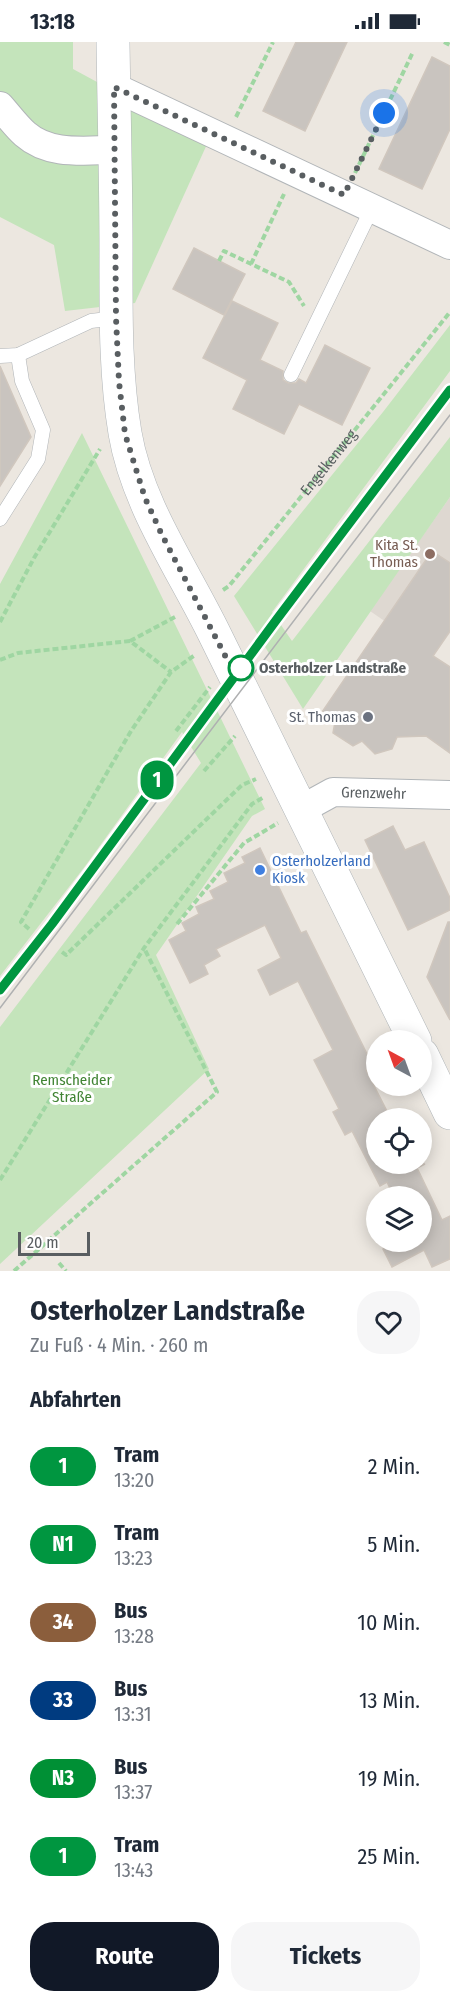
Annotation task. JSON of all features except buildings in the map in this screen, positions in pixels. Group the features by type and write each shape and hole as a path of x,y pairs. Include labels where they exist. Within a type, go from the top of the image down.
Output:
{"main road":[{"path":"113,42 116,150 116,318 119,382 125,434 145,498 162,535 200,604 410,1030"},
{"path":"432,1076 450,1113"}],"street":[{"path":"114,87 450,245"},
{"path":"0,106 25,135 41,145 59,150 116,150"},
{"name":"Grenzwehr","path":"290,786 333,792 450,795"}],"lane":[{"path":"291,375 372,208"},
{"path":"0,356 18,355 91,321 116,318"},
{"path":"0,519 38,459 43,430 22,381 18,355"}],"path":[{"path":"226,139 273,42"},
{"path":"444,42 450,45"},
{"path":"344,195 413,52"},
{"path":"251,264 295,172"},
{"path":"219,261 224,251 289,282 316,324"},
{"name":"Engelkenweg","path":"130,642 229,586 450,312"},
{"path":"0,622 34,558 106,440 125,434"},
{"path":"0,660 18,653 130,642 171,672 131,731 21,922 29,929"},
{"path":"176,731 198,702"},
{"path":"204,771 230,742"},
{"path":"62,952 66,955 242,785 290,786"},
{"path":"177,924 290,786"},
{"path":"0,1180 144,948 252,804 290,786"},
{"path":"15,1271 217,1092 144,948"},
{"path":"59,1263 66,1271"}],"shaded area":[{"name":"Kita St. Thomas","path":"450,497 450,633 434,655 370,611"}],"green space":[{"path":"0,42 73,42 73,69 208,142 135,303 65,311 54,245 0,217"},
{"path":"450,325 450,371 272,612 292,641 450,437 450,497 303,709 234,596 383,412"},
{"name":"Remscheider Straße","path":"82,433 265,809 252,816 156,955 209,1069 0,1264 0,1027 201,763 182,732 86,865 0,976 0,584"}],"tram line":[{"name":"1","path":"0,990 52,924 277,619 450,390"},
{"path":"0,990 52,924 277,619 450,391"},
{"path":"0,1008 450,415"}],"place":[{"name":"Kita St. Thomas","path":"430,554"},
{"name":"Osterholzer Landstraße","path":"241,668"},
{"name":"St. Thomas","path":"368,717"},
{"name":"Osterholzerland Kiosk","path":"260,870"}],"route":[{"path":"241,668 229,663 162,535 145,498 125,434 119,382 116,318 114,87 344,195 384,113"}]}
